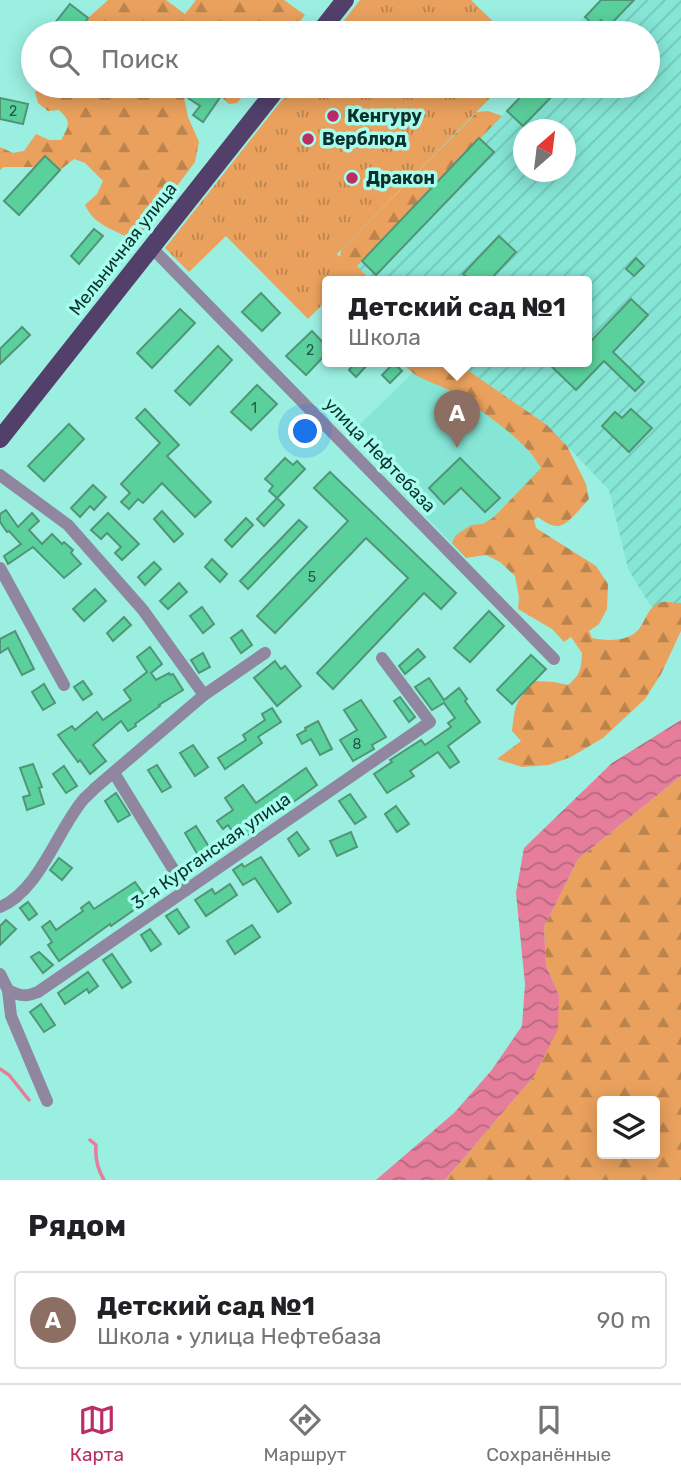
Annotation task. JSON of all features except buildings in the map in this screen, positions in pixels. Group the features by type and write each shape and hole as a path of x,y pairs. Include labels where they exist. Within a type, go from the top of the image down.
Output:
{"main road":[{"path":"328,21 345,0"},
{"name":"Мельничная улица","path":"0,439 269,98"}],"street":[{"name":"улица Нефтебаза","path":"151,247 554,659"},
{"path":"0,475 68,526 142,610 204,695"},
{"path":"0,568 64,685"},
{"path":"0,907 8,904 27,887 82,801 204,695 265,653"},
{"name":"3-я Курганская улица","path":"8,990 16,995 27,996 38,992 430,722 383,658"},
{"path":"114,773 186,890"},
{"path":"0,974 8,990 11,1016 47,1101"}],"shaded area":[{"path":"601,0 681,0 681,609 668,617 650,605 628,569 609,490 547,425 463,367 592,367 592,276 366,276 356,266 519,98 660,98 660,21 581,21"},
{"path":"419,367 430,367 560,467 466,558 403,493 409,487 354,430"}],"green space":[{"path":"108,0 166,0 185,14 196,0 284,0 305,15 300,21 86,21"},
{"path":"360,0 471,0 493,21 343,21"},
{"path":"37,98 184,98 188,117 199,142 195,162 141,234 130,239 104,226 89,212 85,205 97,194 103,181 85,163 74,159 60,170 45,157 35,167 4,167 0,170 0,147 13,153 24,151 36,134 49,140 61,140 68,124 63,114 59,110 48,111 38,103"},
{"path":"222,98 241,98 237,103 229,104"},
{"path":"284,98 490,98 337,254 355,273 352,276 322,276 322,305 308,319 226,236 189,272 165,248"},
{"path":"488,111 502,116 357,266 366,276 337,276 341,250 477,112"},
{"path":"407,367 463,367 547,425 567,446 586,484 589,499 563,525 553,526 538,517 534,520 536,528 596,566 608,584 607,609 599,624 589,631 592,638 611,640 630,636 639,629 655,605 664,602 681,603 681,631 661,674 645,699 603,738 571,757 549,765 522,767 497,759 521,741 512,731 516,708 524,693 535,681 568,685 580,671 582,653 571,637 564,642 552,629 518,609 515,576 500,562 486,555 466,558 452,543 456,535 471,525 483,524 494,517 541,468 528,450 501,426 449,390 417,376"},
{"path":"681,776 681,1180 445,1180 534,1076 559,995 546,966 544,927 578,859"}],"water":[{"path":"681,720 681,776 578,859 544,927 546,966 559,995 558,1029 534,1076 445,1180 376,1180 454,1113 491,1071 522,1026 525,984 516,893 524,848 612,763"}],"waterway":[{"path":"0,1069 9,1075 29,1100"},
{"path":"90,1140 96,1145 97,1163 104,1180"}],"place":[{"name":"Кенгуру","path":"333,116"},
{"name":"Верблюд","path":"308,139"},
{"name":"Дракон","path":"352,178"},
{"name":"Детский сад №1","path":"457,448"}]}
